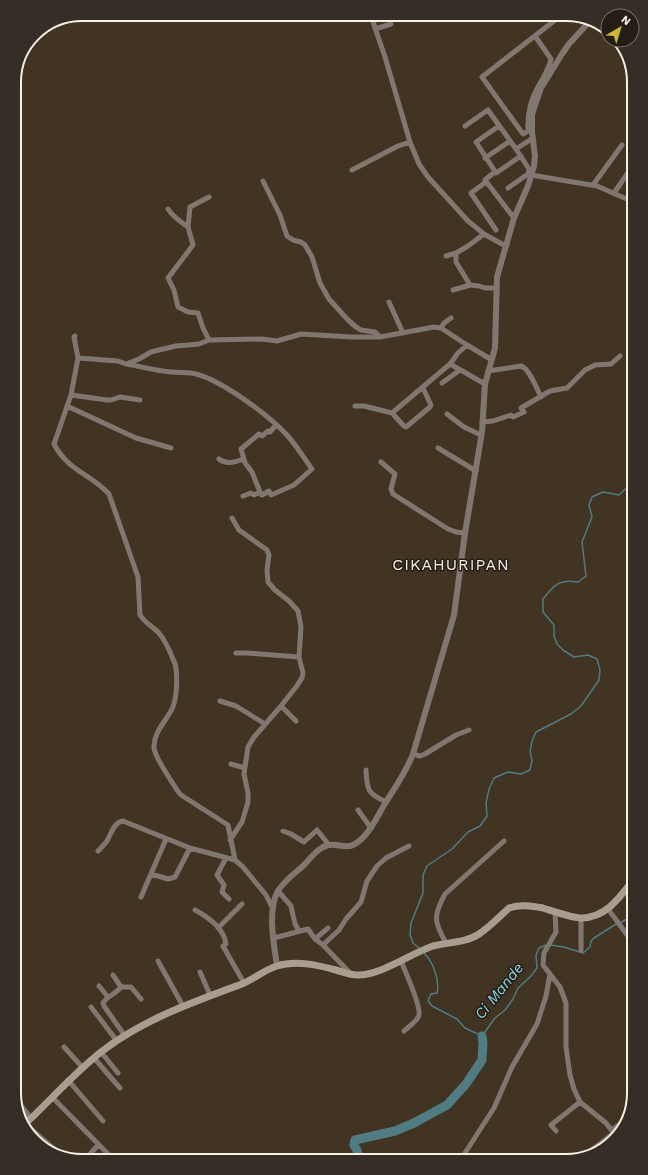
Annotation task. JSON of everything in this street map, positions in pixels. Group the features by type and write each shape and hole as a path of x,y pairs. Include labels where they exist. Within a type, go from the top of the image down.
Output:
{"main road":[{"path":"28,1121 68,1080 101,1052 125,1036 183,1006 244,983 277,966 311,964 351,974 367,974 401,961 424,950 446,943 467,940 479,934 509,908 515,906 537,907 581,918 598,914 608,909 621,897 627,889"}],"street":[{"path":"373,21 410,142 419,164 428,177 468,221 484,234 502,244 507,245"},
{"path":"530,130 523,134 482,77 554,21"},
{"path":"375,29 391,24"},
{"path":"530,130 532,115 541,88 569,44 587,24"},
{"path":"272,907 278,891 289,878 318,851 332,845 345,847 353,845 371,828 406,770 413,754 424,712 452,626 458,596 465,533 476,471 485,384 492,360 496,338 496,288 498,273 514,218 528,186 535,156 533,138 527,118 530,105 538,85 549,68 551,59 535,36"},
{"path":"465,126 488,110 521,156 530,169 528,174 508,188"},
{"path":"500,126 476,142 485,158 496,173 521,156"},
{"path":"516,149 533,138"},
{"path":"485,158 510,141"},
{"path":"352,170 398,146 410,142"},
{"path":"593,185 622,145"},
{"path":"492,174 485,180 486,182 471,193 496,230"},
{"path":"614,193 627,174"},
{"path":"531,175 593,185 627,199"},
{"path":"262,181 280,215 287,236 305,245 312,257 320,283 329,299 356,327 361,330 375,332 380,337"},
{"path":"486,182 514,218"},
{"path":"209,197 190,207 188,227 193,245 168,278 174,290 178,306 188,312 198,313 209,340"},
{"path":"168,209 172,215 188,227"},
{"path":"446,256 456,253 484,234"},
{"path":"456,253 456,262 470,285"},
{"path":"453,290 470,285 485,288 496,288"},
{"path":"389,302 403,333"},
{"path":"442,328 444,323 452,318"},
{"path":"126,364 151,352 176,346 199,344 209,340 262,339 277,341 301,334 380,337 434,327 442,328 466,345 492,360"},
{"path":"75,336 78,358 71,395 54,444 58,452 68,464 104,488 109,494 138,577 140,615 143,620 163,639 175,666 175,701 155,738 154,749 178,790 186,798 227,824 235,860"},
{"path":"392,413 450,364 466,345"},
{"path":"482,422 493,421 511,415 513,417 524,412 521,408 550,391 568,388 585,370 595,365 611,364 620,356"},
{"path":"78,358 118,361 126,364 171,372 190,373 205,377 234,393 276,425 288,436 312,469 294,485 271,495 269,491 262,495 252,472 244,459 241,449 260,434 262,436 268,431 270,432 276,425"},
{"path":"450,364 485,384"},
{"path":"488,371 520,366 524,367 528,371 541,397"},
{"path":"442,383 460,370"},
{"path":"355,406 364,406 392,413 406,427 431,405 423,388"},
{"path":"71,395 107,400 120,397 140,400"},
{"path":"67,406 136,438 172,448"},
{"path":"447,414 464,427 481,434"},
{"path":"438,448 476,471"},
{"path":"219,459 222,462 228,463 244,459"},
{"path":"381,462 395,474 391,489 393,494 448,529 465,533"},
{"path":"243,496 251,493 254,495 260,492"},
{"path":"230,840 242,822 248,802 244,774 248,748 254,737 281,706 302,678 299,657 301,627 298,611 289,601 272,588 268,582 267,570 269,555 267,550 240,530 232,518"},
{"path":"236,653 247,652 274,656 299,657"},
{"path":"220,701 236,706 265,724"},
{"path":"281,706 296,721"},
{"path":"413,754 420,756 425,754 456,735 469,730"},
{"path":"230,764 245,768"},
{"path":"366,770 367,784 371,794 386,802"},
{"path":"358,810 371,828"},
{"path":"98,851 119,821 123,821 190,848 235,860 243,867 266,895 272,907 277,966"},
{"path":"283,831 304,842 317,830 332,845"},
{"path":"141,896 166,839"},
{"path":"446,943 435,920 441,901 445,894 504,841"},
{"path":"323,945 362,902 367,881 377,866 386,858 409,846"},
{"path":"151,874 168,879 175,877 190,848"},
{"path":"226,858 217,875 224,885 222,892 229,899"},
{"path":"278,891 291,906 295,924 299,931"},
{"path":"218,928 242,904"},
{"path":"608,909 627,935"},
{"path":"195,910 206,916 218,928 225,938 226,944 223,946 244,983"},
{"path":"555,912 556,932 549,945 543,965 560,987 566,1003 566,1047 570,1075 580,1102 606,1123 613,1132"},
{"path":"581,918 581,950"},
{"path":"315,939 328,928"},
{"path":"274,938 308,929 315,939 323,945 351,974"},
{"path":"158,961 183,1006"},
{"path":"401,961 409,978 419,1013 417,1019 404,1031"},
{"path":"200,972 210,995"},
{"path":"465,1153 494,1108 512,1066 537,1024 546,996 550,974"},
{"path":"113,975 121,987"},
{"path":"99,986 108,997"},
{"path":"125,1036 103,1003 121,987 131,987 141,999"},
{"path":"91,1007 117,1041"},
{"path":"64,1047 83,1068"},
{"path":"101,1052 118,1073"},
{"path":"94,1058 120,1088"},
{"path":"68,1080 104,1121"},
{"path":"52,1097 108,1154"},
{"path":"556,1131 551,1125 580,1102"},
{"path":"23,1108 31,1118"},
{"path":"90,1154 98,1145"}],"waterway":[{"path":"420,949 413,943 410,935 411,923 423,893 423,875 427,866 452,849 468,832 480,826 487,816 486,803 489,789 494,778 508,772 521,774 530,770 532,760 530,752 532,741 536,732 571,714 581,706 599,680 600,670 597,659 588,655 574,657 557,644 554,636 554,625 543,612 543,599 550,590 561,582 578,582 586,576 582,542 592,517 589,505 592,497 603,492 619,495 627,488"},
{"name":"Ci Mande","path":"620,923 627,919"},
{"name":"Ci Mande","path":"550,945 564,947 583,953 590,947 591,941 594,938 616,924"},
{"name":"Ci Mande","path":"424,953 433,966 438,983 437,993 431,994 428,1001 432,1006 457,1019 465,1028 482,1036 495,1018 505,1010 513,999 518,988 537,968 536,955 539,948 546,945"},
{"name":"Ci Mande","path":"358,1154 354,1145 355,1140 395,1131 414,1123 447,1105 466,1084 482,1060 482,1036"}],"district":[{"name":"CIKAHURIPAN","path":"451,564"}]}
